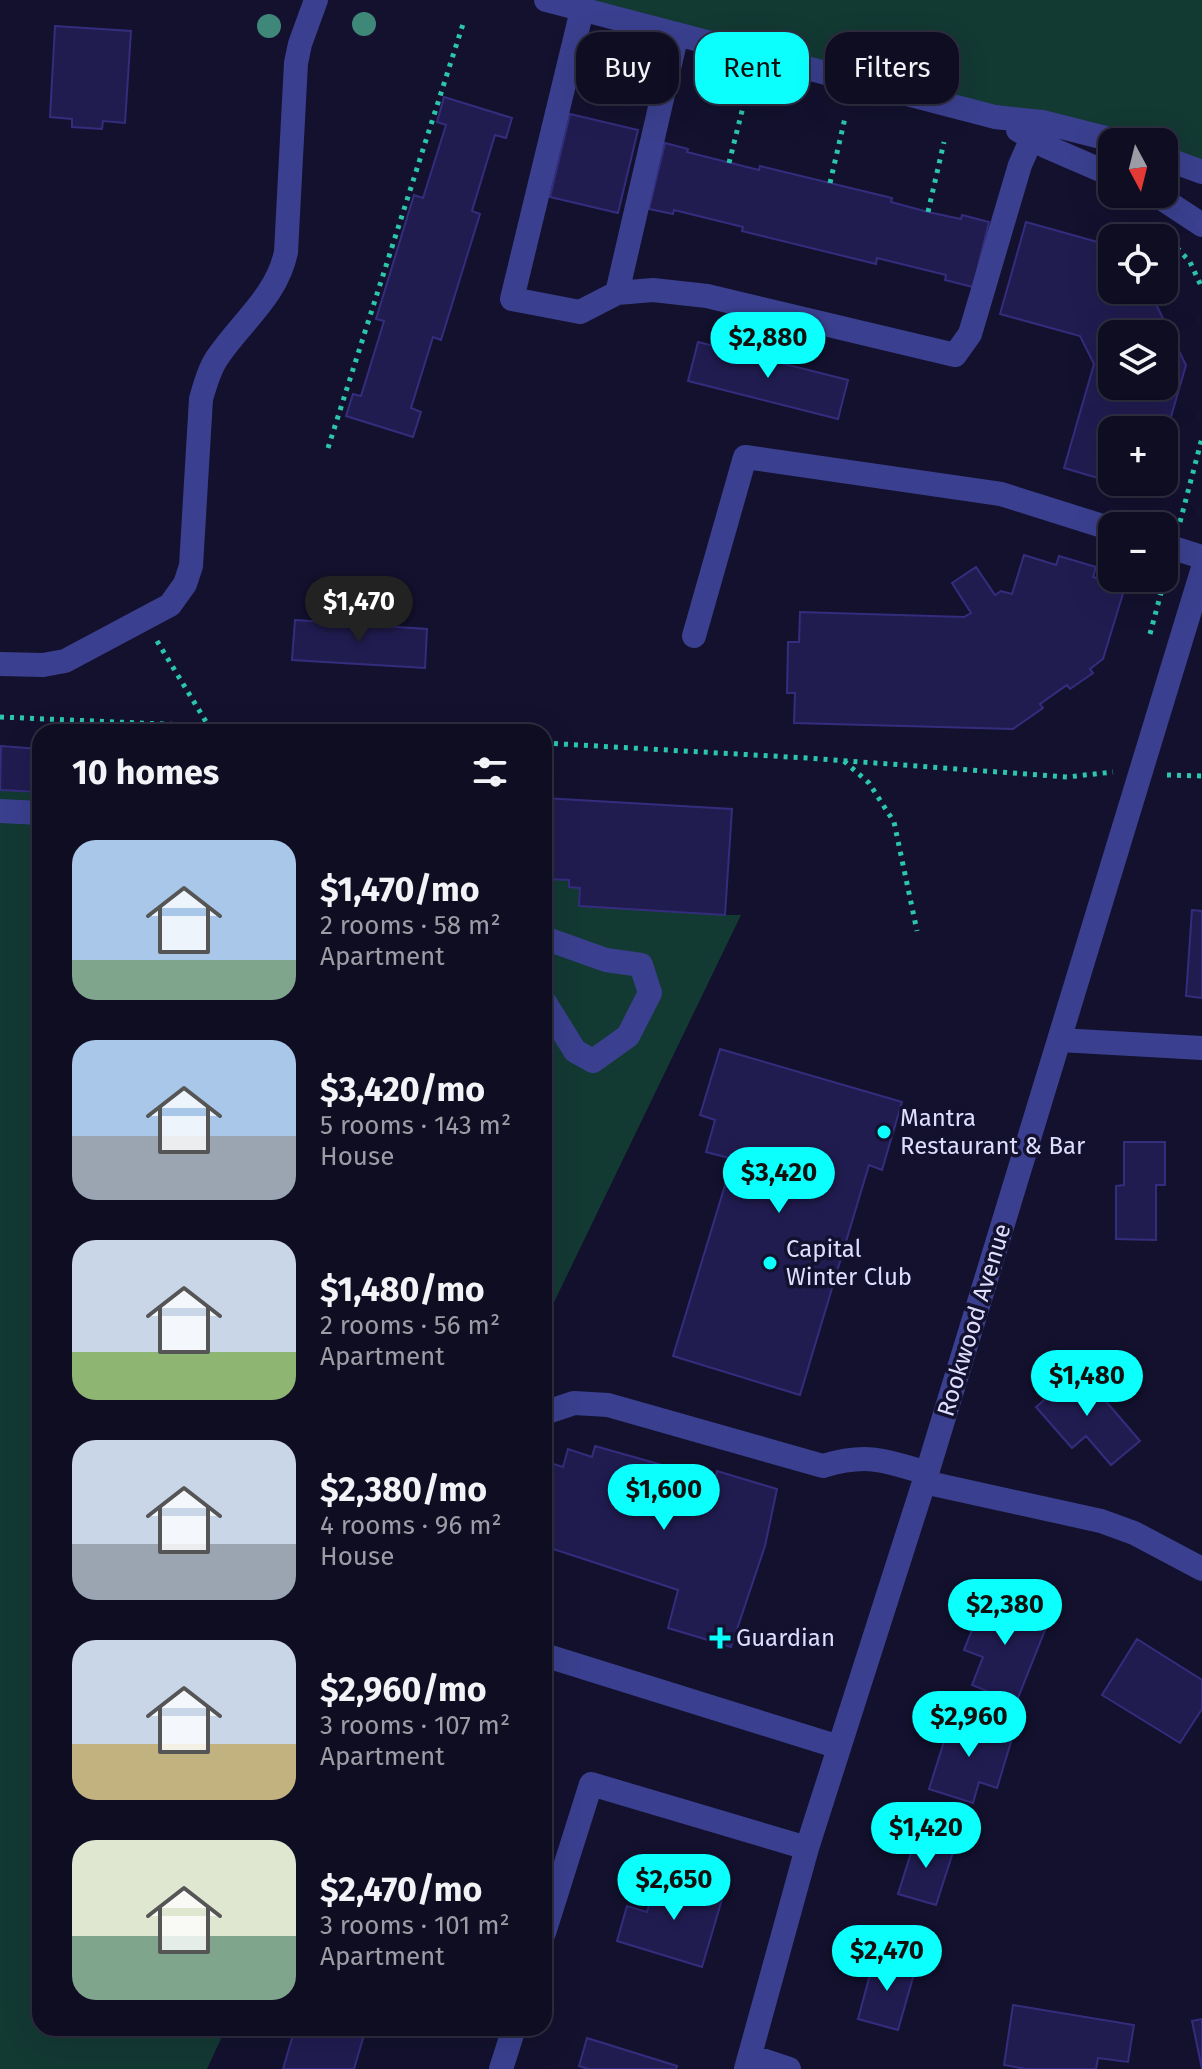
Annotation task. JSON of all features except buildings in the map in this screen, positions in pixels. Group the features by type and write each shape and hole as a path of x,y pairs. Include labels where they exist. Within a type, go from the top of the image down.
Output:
{"street":[{"path":"0,664 43,665 65,661 170,605 185,584 191,566 201,399 207,379 216,360 274,287 282,270 286,252 296,63 316,0"},
{"path":"546,0 669,32"},
{"path":"582,10 512,299 580,312 617,293 653,290 707,296 955,355 970,334 1020,165 1032,138"},
{"path":"679,35 995,117 1042,122 1098,136"},
{"path":"617,293 661,104"},
{"path":"995,117 1098,169"},
{"path":"1178,163 1202,172"},
{"path":"1176,208 1202,225"},
{"path":"694,636 745,457 1001,494 1098,525"},
{"path":"1178,548 1202,557"},
{"name":"Rookwood Avenue","path":"748,2062 807,1848 926,1478 1201,579"},
{"path":"0,811 32,813"},
{"path":"552,941 606,960 641,965 650,993 628,1036 593,1061 575,1051 552,1014"},
{"path":"1060,1040 1202,1048"},
{"path":"552,1410 574,1403 608,1405 823,1466 852,1458 885,1461 926,1478 1101,1521 1134,1533 1202,1569"},
{"path":"552,1657 839,1747"},
{"path":"552,1908 591,1784 807,1848"},
{"path":"501,2069 511,2036"},
{"path":"748,2062 789,2069"}],"path":[{"path":"328,448 463,24"},
{"path":"729,163 744,104"},
{"path":"830,183 845,118"},
{"path":"928,212 944,142"},
{"path":"1178,249 1190,262 1202,288"},
{"path":"1178,521 1202,438"},
{"path":"1150,636 1160,592"},
{"path":"144,619 207,724"},
{"path":"0,717 118,724"},
{"path":"552,743 1067,777 1113,772 1117,757"},
{"path":"843,761 869,783 894,822 917,931"},
{"path":"1165,775 1202,776"}],"green space":[{"path":"546,0 1202,0 1202,172 1178,163 1178,128 1098,128 1098,136 959,102 959,32 825,32 825,69 809,65 809,32 695,32 695,37"},
{"path":"0,746 32,748 32,2036 222,2036 207,2069 0,2069"},
{"path":"552,798 732,809 725,915 741,915 552,1306"}],"place":[{"name":"Mantra Restaurant & Bar","path":"884,1132"},
{"name":"Capital Winter Club","path":"770,1263"},
{"name":"Guardian","path":"720,1638"}]}
